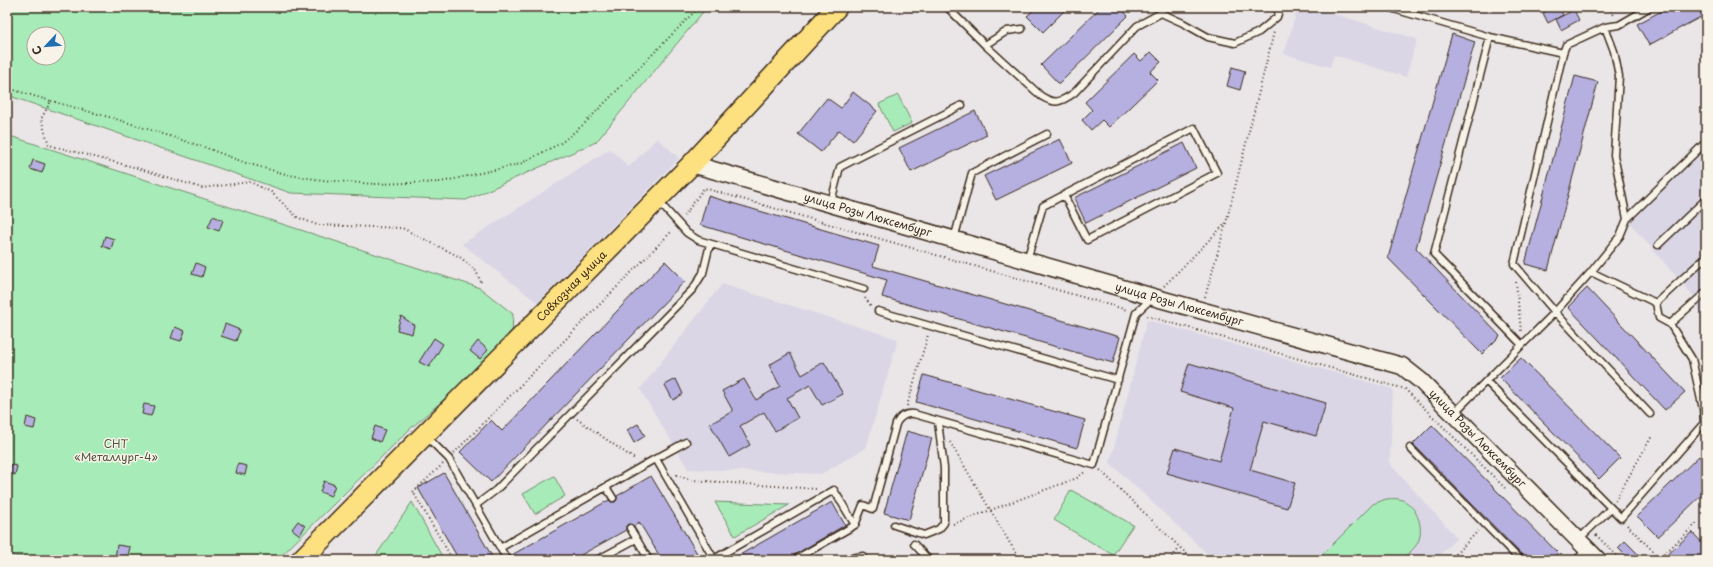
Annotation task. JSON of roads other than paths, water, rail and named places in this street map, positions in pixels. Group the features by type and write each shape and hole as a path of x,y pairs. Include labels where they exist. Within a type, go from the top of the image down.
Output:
{"main road":[{"name":"Совхозная улица","path":"307,556 425,434 692,164 837,7"}],"street":[{"name":"улица Розы Люксембург","path":"692,164 1402,366 1416,376 1585,552"}],"lane":[{"path":"947,7 985,45 1041,96 1056,102 1064,100 1074,93 1137,26 1160,13 1183,23 1208,37 1235,43 1259,32 1277,18 1280,7"},
{"path":"1387,7 1490,37 1563,53"},
{"path":"1650,7 1619,25 1605,27 1566,45 1514,264 1555,312 1650,414"},
{"path":"1605,27 1614,50 1619,76 1614,155 1627,219"},
{"path":"985,45 1007,31 1022,29"},
{"path":"1490,37 1434,254 1522,345"},
{"path":"830,204 840,167 962,105"},
{"path":"1027,260 1043,206 1064,195 1194,128 1217,173 1087,240 1064,195"},
{"path":"954,239 972,173 1047,134"},
{"path":"1453,414 1555,312 1591,272 1620,236 1627,219 1706,142"},
{"path":"1658,245 1706,199"},
{"path":"657,200 678,224 692,237 863,292"},
{"path":"476,505 496,490 571,415 697,284 703,273 710,244"},
{"path":"1656,303 1706,256"},
{"path":"1591,272 1656,303"},
{"path":"1670,324 1706,292"},
{"path":"794,560 855,525 863,505 873,509 896,424 905,415 914,414 1094,465 1136,313 1153,296"},
{"path":"1486,381 1621,518 1704,424 1705,407 1692,360 1670,324 1659,318 1656,303"},
{"path":"878,311 1118,380"},
{"path":"894,525 924,536 939,529 944,523 944,468 938,422"},
{"path":"425,434 449,458 506,558"},
{"path":"500,548 686,442"},
{"path":"1410,448 1520,560"},
{"path":"656,459 715,559 834,490 855,525"},
{"path":"606,487 613,498"},
{"path":"1585,552 1590,529 1611,508"},
{"path":"630,528 649,560"},
{"path":"597,560 636,539"},
{"path":"914,544 929,560"},
{"path":"840,560 863,556"}],"park label":[{"name":"СНТ «Металлург-4»","path":"116,450"}]}
